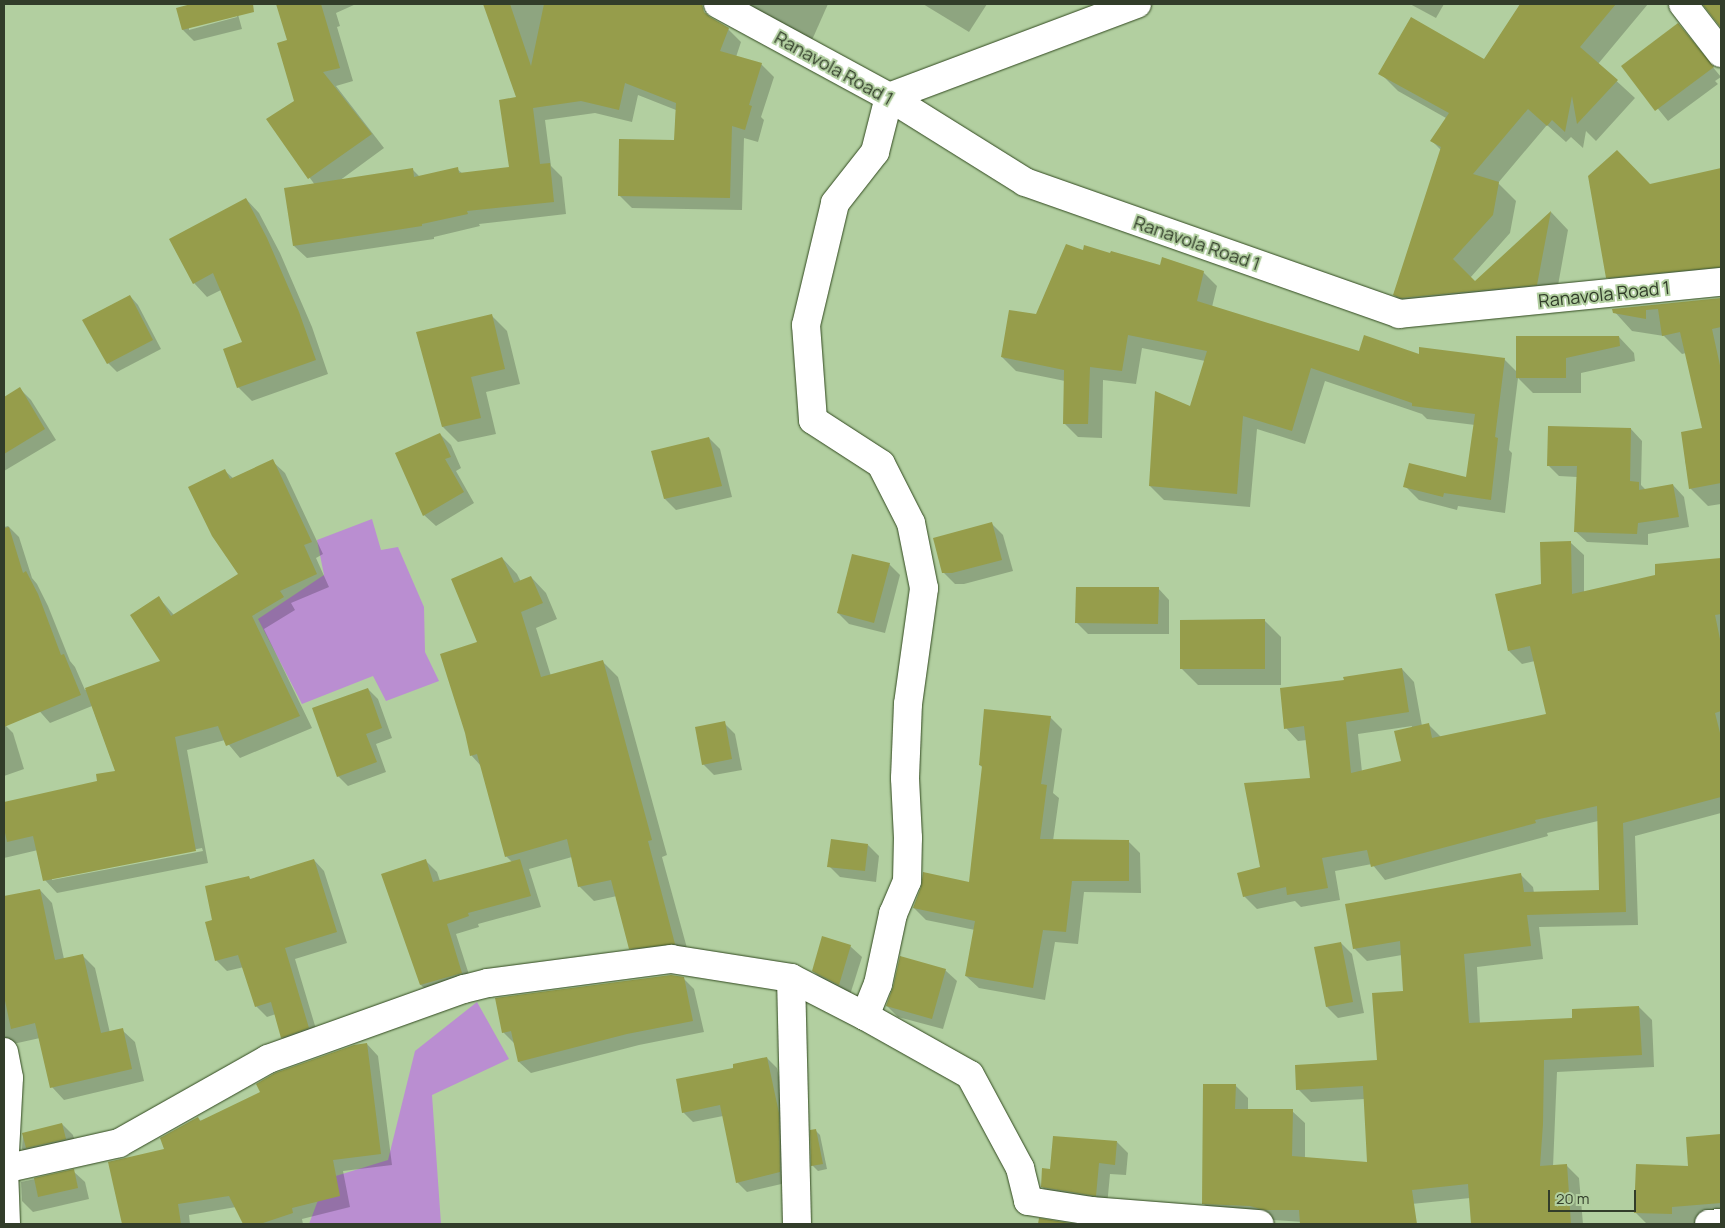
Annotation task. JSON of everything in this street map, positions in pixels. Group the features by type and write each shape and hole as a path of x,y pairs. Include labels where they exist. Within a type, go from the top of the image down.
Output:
{"street":[{"name":"Ranavola Road 1","path":"718,4 889,97 1025,182 1399,314 1721,282"},
{"path":"865,1016 878,984 893,914 907,881 908,838 905,778 908,704 924,588 911,523 880,464 813,420 806,325 835,203 875,152 889,97 1137,4"},
{"path":"1683,4 1721,53"},
{"path":"4,1169 119,1143 268,1060 464,989 488,984 671,959 791,978 865,1016 970,1075 1020,1168 1028,1200 1092,1211 1259,1224"},
{"path":"791,978 797,1224"},
{"path":"4,1052 9,1078 4,1169 6,1224"},
{"path":"1709,1224 1721,1223"}],"shaded area":[{"path":"372,519 381,550 398,547 424,607 425,652 439,681 386,701 373,676 302,704 258,619 324,575 317,540"},
{"path":"477,1002 509,1059 432,1095 441,1224 309,1224 326,1179 388,1160 415,1051"}],"building":[{"path":"191,4 253,4 254,12 182,30 176,8"},
{"path":"276,4 321,4 340,68 323,72 372,134 308,179 266,119 294,101 277,43 287,40"},
{"path":"483,4 510,4 531,66 544,4 702,4 704,12 729,28 720,51 762,63 749,105 752,106 745,130 732,126 730,198 618,196 619,139 674,140 676,103 625,83 619,110 581,101 533,108 540,164 550,163 554,202 467,211 468,214 422,224 422,226 293,246 284,188 413,168 414,177 458,167 459,173 509,167 499,100 516,97"},
{"path":"1520,4 1616,4 1580,47 1618,80 1577,124 1572,96 1565,132 1552,120 1547,126 1528,109 1473,174 1499,182 1493,215 1453,259 1475,281 1551,211 1537,285 1401,298 1393,295 1441,147 1430,141 1449,113 1378,74 1411,17 1484,59"},
{"path":"1721,4 1721,28 1703,5"},
{"path":"1678,23 1714,67 1655,111 1621,66"},
{"path":"1617,150 1650,184 1721,168 1721,267 1606,278 1588,176"},
{"path":"246,198 267,238 299,312 316,360 237,388 223,349 242,342 213,273 193,284 169,239"},
{"path":"1066,244 1083,250 1084,245 1110,253 1111,251 1160,265 1162,257 1204,271 1197,301 1359,351 1364,335 1419,354 1419,347 1505,358 1495,437 1498,438 1491,500 1444,493 1443,497 1403,487 1409,463 1466,477 1475,414 1412,406 1412,403 1311,368 1292,431 1243,416 1237,494 1149,486 1155,391 1190,406 1207,351 1128,335 1122,371 1090,367 1088,424 1063,424 1064,370 1001,357 1009,310 1036,314"},
{"path":"130,295 153,340 107,364 82,320"},
{"path":"1721,298 1721,327 1712,329 1721,370 1721,483 1689,489 1681,432 1702,428 1680,332 1662,336 1658,309 1646,310 1646,319 1613,313 1612,309"},
{"path":"492,314 505,369 471,377 481,418 442,427 416,332"},
{"path":"1516,336 1619,336 1620,346 1566,358 1566,378 1516,378"},
{"path":"20,387 45,429 4,454 4,397"},
{"path":"1548,426 1631,428 1630,481 1639,482 1639,490 1673,484 1679,517 1638,523 1637,534 1574,532 1577,466 1547,466"},
{"path":"440,433 451,457 445,459 464,492 423,516 395,453"},
{"path":"709,437 722,486 664,499 651,451"},
{"path":"273,459 312,542 304,545 317,574 280,591 284,597 252,616 300,716 226,746 218,726 175,737 196,851 43,881 33,836 7,842 4,828 4,802 97,781 96,774 115,771 85,688 160,661 130,615 159,596 171,616 238,574 212,536 188,487 225,469 230,479"},
{"path":"992,522 1002,560 952,573 942,573 933,538"},
{"path":"9,527 23,573 26,571 38,594 61,655 64,654 81,695 4,727 4,528"},
{"path":"1571,541 1572,594 1655,575 1655,564 1721,558 1721,614 1715,615 1721,644 1721,711 1715,713 1721,737 1721,797 1623,823 1626,912 1527,915 1531,946 1464,954 1469,1023 1572,1018 1572,1009 1639,1006 1642,1055 1544,1060 1540,1166 1567,1164 1571,1224 1471,1224 1468,1184 1412,1190 1417,1224 1300,1224 1299,1210 1264,1210 1250,1206 1202,1204 1203,1084 1236,1084 1235,1109 1293,1109 1292,1156 1367,1162 1363,1086 1296,1090 1295,1065 1377,1060 1372,993 1403,991 1400,941 1353,949 1345,904 1521,873 1524,892 1599,890 1597,806 1535,820 1536,823 1371,867 1367,850 1322,858 1328,888 1287,895 1286,887 1243,897 1237,873 1260,867 1244,783 1310,778 1304,726 1284,729 1280,688 1344,680 1343,677 1402,668 1409,712 1346,722 1351,773 1401,761 1394,731 1429,723 1432,738 1546,714 1530,646 1508,651 1495,594 1541,584 1540,542"},
{"path":"852,554 890,563 874,623 837,613"},
{"path":"502,557 514,583 531,576 543,603 521,612 541,677 603,660 652,840 648,841 675,944 629,949 611,880 578,887 567,839 505,857 477,754 470,756 465,733 440,654 477,642 451,579"},
{"path":"1076,587 1159,587 1158,624 1075,623"},
{"path":"1265,619 1265,669 1180,669 1180,620"},
{"path":"368,688 382,728 366,734 377,762 337,777 312,708"},
{"path":"984,709 1051,716 1041,784 1047,785 1040,839 1129,840 1129,881 1072,881 1066,932 1043,930 1033,988 965,976 975,921 913,908 921,887 923,872 969,882 982,766 979,765"},
{"path":"725,721 732,759 702,765 695,727"},
{"path":"831,839 868,844 865,871 827,867"},
{"path":"314,859 337,932 285,948 309,1028 281,1038 271,1002 255,1007 238,955 215,961 205,922 212,920 205,886 249,876 250,879"},
{"path":"426,859 433,882 520,859 531,896 468,913 469,916 447,924 462,973 420,985 381,874"},
{"path":"40,889 55,960 83,954 101,1033 123,1028 132,1069 50,1088 35,1023 11,1029 4,996 4,896"},
{"path":"822,936 851,945 839,985 812,971"},
{"path":"1341,942 1353,1002 1326,1007 1314,947"},
{"path":"900,956 946,969 932,1019 886,1006 893,987"},
{"path":"671,975 684,977 693,1021 627,1034 518,1062 511,1031 502,1033 495,998"},
{"path":"367,1043 381,1154 333,1160 340,1196 292,1208 293,1213 260,1224 243,1224 229,1196 178,1204 181,1224 122,1224 108,1162 164,1149 160,1138 198,1117 200,1121 260,1092 256,1084 275,1073 354,1045"},
{"path":"767,1057 779,1113 780,1172 736,1183 720,1105 682,1113 676,1079 733,1068 733,1064"},
{"path":"62,1123 66,1139 26,1148 22,1133"},
{"path":"816,1129 823,1164 811,1166 810,1130"},
{"path":"1721,1134 1721,1203 1672,1207 1672,1214 1634,1213 1636,1164 1688,1166 1686,1137"},
{"path":"1053,1136 1117,1141 1115,1165 1099,1163 1096,1196 1041,1187 1042,1168 1050,1169"},
{"path":"74,1169 78,1188 38,1197 34,1178"},
{"path":"1039,1218 1076,1224 1038,1224"}]}
